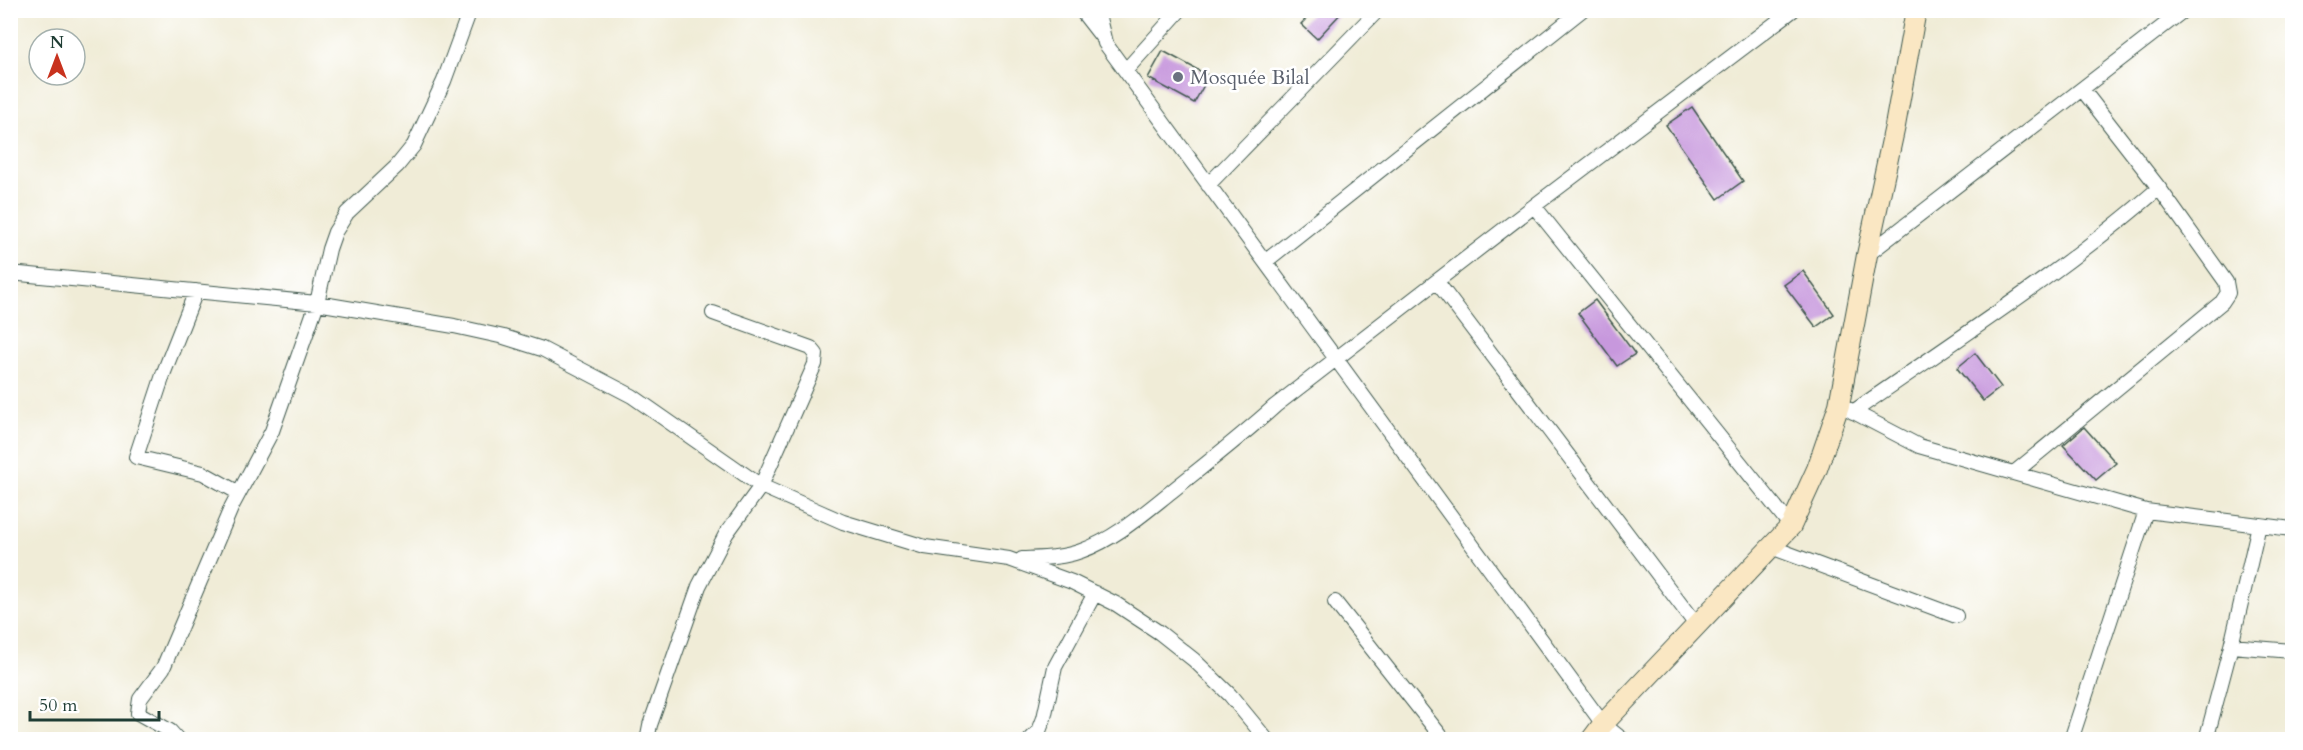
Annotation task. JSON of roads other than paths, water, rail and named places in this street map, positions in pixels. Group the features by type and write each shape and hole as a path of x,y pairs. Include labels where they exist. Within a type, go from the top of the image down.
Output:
{"main road":[{"path":"1597,732 1791,526 1846,408 1867,255 1895,126 1916,10"}],"street":[{"path":"178,740 170,731 138,713 140,699 163,668 239,493 272,431 317,303 329,249 340,221 397,166 414,145 444,81 470,10"},
{"path":"1081,10 1266,261 1597,732 1623,740"},
{"path":"1097,10 1106,43"},
{"path":"1126,70 1180,10"},
{"path":"1208,185 1378,10"},
{"path":"1266,261 1582,10"},
{"path":"1009,559 1066,556 1106,539 1148,510 1239,439 1275,406 1793,10"},
{"path":"1867,255 2184,10"},
{"path":"2014,473 2222,302 2228,293 2226,282 2159,188 2082,89"},
{"path":"2159,188 2128,215 2050,274 1846,408 1919,446 2146,511 2292,529"},
{"path":"1534,206 1791,526"},
{"path":"10,273 317,303 454,326 504,337 542,349 632,396 761,486 843,522 893,539 925,547 1009,559 1045,571 1116,604 1160,633 1194,660 1230,695 1267,740"},
{"path":"1437,282 1697,626"},
{"path":"196,291 164,372 136,458 203,473 239,493"},
{"path":"647,740 650,725 699,586 726,534 761,486 815,364 816,354 811,348 713,313"},
{"path":"2071,740 2146,511"},
{"path":"2206,740 2259,525"},
{"path":"1771,547 1956,616"},
{"path":"1030,740 1039,731 1044,718 1055,667 1095,593"},
{"path":"1335,602 1444,740"},
{"path":"2231,646 2292,651"}],"place":[{"name":"Mosquée Bilal","path":"1178,77"}]}
